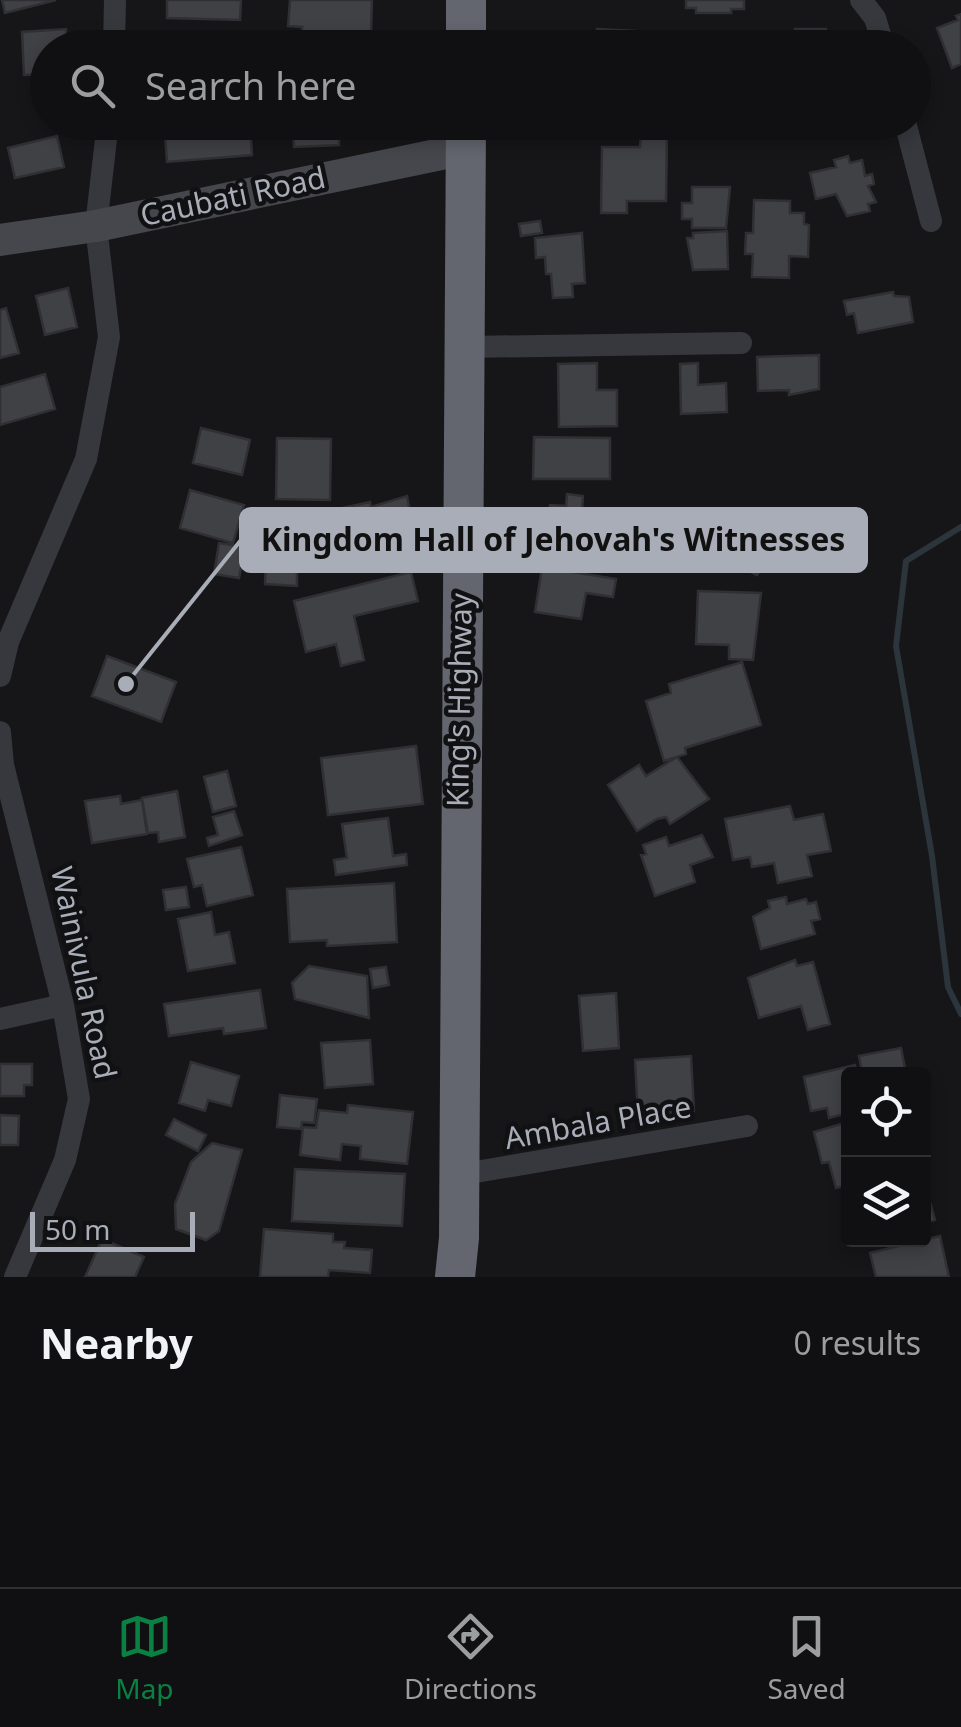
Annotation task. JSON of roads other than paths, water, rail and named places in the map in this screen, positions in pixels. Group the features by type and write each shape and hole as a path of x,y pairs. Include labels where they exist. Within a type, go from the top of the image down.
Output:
{"highway":[{"path":"466,0 466,30"},
{"path":"492,30 493,0"},
{"name":"King's Highway","path":"474,140 478,348 471,1174 478,1277"},
{"name":"King's Highway","path":"455,1277 471,1174"}],"street":[{"path":"115,30 116,0"},
{"path":"861,0 879,30"},
{"path":"0,676 8,642 86,459 109,337 96,226 106,140"},
{"name":"Caubati Road","path":"0,240 96,226 438,140"},
{"path":"910,140 930,221"},
{"path":"478,348 566,343 741,343"},
{"name":"Wainivula Road","path":"0,732 2,766 63,1004 78,1099 65,1160 15,1277"},
{"path":"0,1020 63,1004"},
{"name":"Ambala Place","path":"471,1174 747,1126"}],"waterway":[{"path":"961,527 906,561 896,646 932,856 948,987 961,1014"}],"place":[{"name":"Kingdom Hall of Jehovah's Witnesses","path":"126,684"}]}
